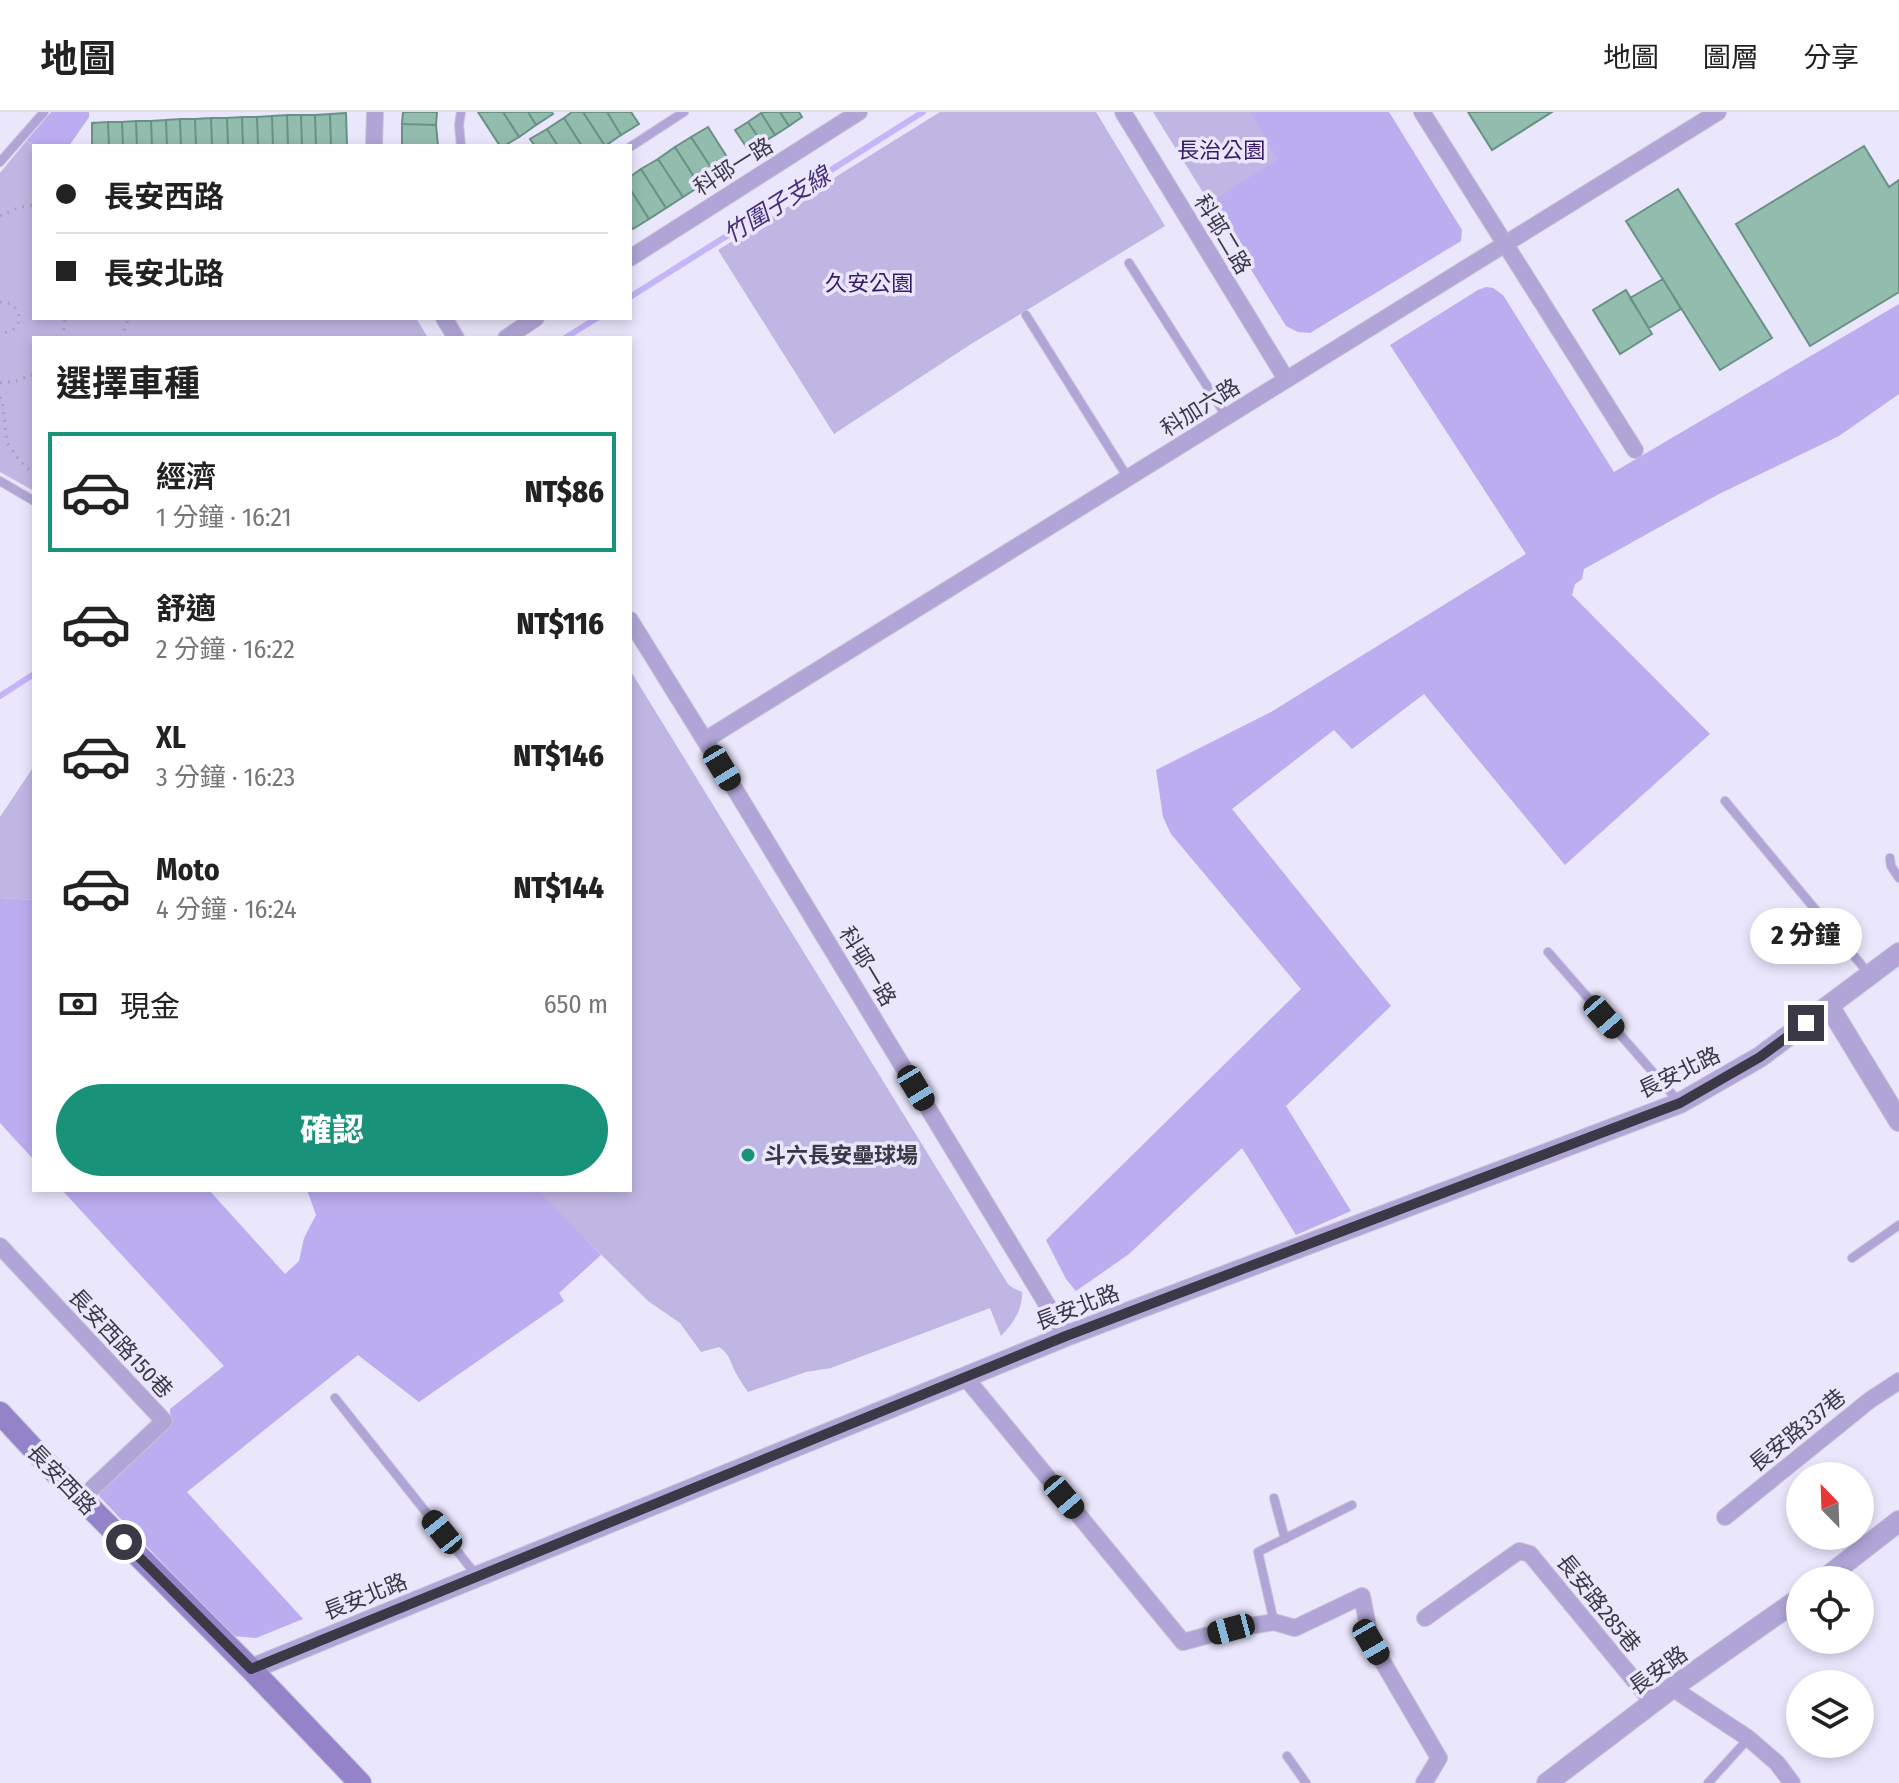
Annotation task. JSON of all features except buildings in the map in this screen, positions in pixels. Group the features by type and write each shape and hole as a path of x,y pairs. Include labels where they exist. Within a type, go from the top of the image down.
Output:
{"main road":[{"name":"長安西路","path":"0,1413 251,1669 352,1781"}],"street":[{"path":"374,144 375,112"},
{"name":"科邨一路","path":"632,257 859,112"},
{"name":"科邨二路","path":"1123,112 1286,379"},
{"path":"1422,112 1635,450"},
{"name":"科加六路","path":"705,740 1718,112"},
{"path":"509,336 533,320"},
{"name":"科邨一路","path":"632,623 1066,1336"},
{"name":"長安北路","path":"251,1669 1066,1336 1680,1103 1760,1057 1899,953"},
{"path":"1829,1006 1899,1121"},
{"name":"長安西路150巷","path":"0,1246 164,1421 81,1499"},
{"path":"965,1377 1183,1642 1274,1622 1295,1628 1362,1596 1371,1642 1439,1758 1424,1783"},
{"name":"長安路337巷","path":"1725,1517 1870,1400 1899,1381"},
{"path":"1841,1566 1899,1521"},
{"name":"長安路285巷","path":"1425,1618 1519,1551 1530,1554 1653,1703"},
{"name":"長安路","path":"1547,1783 1672,1688 1786,1608"},
{"path":"1672,1688 1748,1738 1777,1763 1792,1783"}],"lane":[{"path":"0,162 44,112"},
{"path":"461,112 461,144"},
{"path":"632,146 684,112"},
{"path":"1129,263 1227,417"},
{"path":"1026,315 1128,478"},
{"path":"0,481 32,500"},
{"path":"1725,801 1870,975"},
{"path":"1890,858 1899,878"},
{"path":"1548,952 1680,1103"},
{"path":"1852,1258 1899,1225"},
{"path":"335,1398 477,1576"},
{"path":"1274,1498 1285,1539"},
{"path":"1274,1622 1258,1552 1352,1505"},
{"path":"1708,1783 1748,1738"},
{"path":"1287,1756 1306,1783"}],"path":[{"path":"0,216 32,205"},
{"path":"0,302 12,304 20,317 13,330 0,333"},
{"path":"0,383 32,375"},
{"path":"0,397 7,443 32,472"}],"green space":[{"name":"久安公園","path":"940,112 1096,112 1165,226 971,344 834,434 718,250"},
{"name":"長治公園","path":"1153,112 1249,112 1279,159 1209,202"},
{"path":"27,140 33,144 32,320 417,320 427,336 32,336 32,490 0,472 0,173"},
{"path":"632,673 1008,1284 1022,1292 1021,1304 1001,1336 990,1308 831,1368 806,1372 748,1392 723,1350 719,1347 701,1352 680,1323 648,1301 540,1192 632,1192"},
{"path":"32,769 32,900 0,898 0,817"}],"shaded area":[{"path":"51,112 89,112 89,117 70,144 33,144 27,140"},
{"path":"1249,112 1389,112 1462,230 1461,241 1310,333 1286,326 1209,202 1278,159"},
{"path":"1486,287 1503,295 1614,472 1899,304 1899,394 1839,436 1719,494 1584,569 1572,595 1710,734 1565,865 1424,694 1352,749 1334,730 1232,809 1391,1006 1286,1106 1351,1211 1296,1235 1242,1148 1129,1254 1076,1291 1066,1279 1046,1240 1301,989 1171,834 1163,817 1156,770 1271,712 1526,554 1390,345"},
{"path":"0,898 32,900 32,1158 0,1123"},
{"path":"64,1192 211,1192 285,1274 299,1261 304,1238 316,1215 308,1192 540,1192 601,1255 559,1293 564,1301 419,1402 358,1355 187,1492 303,1619 256,1638 232,1636 99,1496 171,1425 170,1409 224,1366"}],"waterway":[{"name":"竹圍子支線","path":"632,296 923,112"},
{"name":"竹圍子支線","path":"568,336 594,320"},
{"name":"竹圍子支線","path":"0,696 32,675"}],"place":[{"name":"斗六長安壘球場","path":"748,1155"}],"route":[{"path":"124,1542 251,1669 1066,1336 1680,1103 1760,1057 1806,1023"}]}
